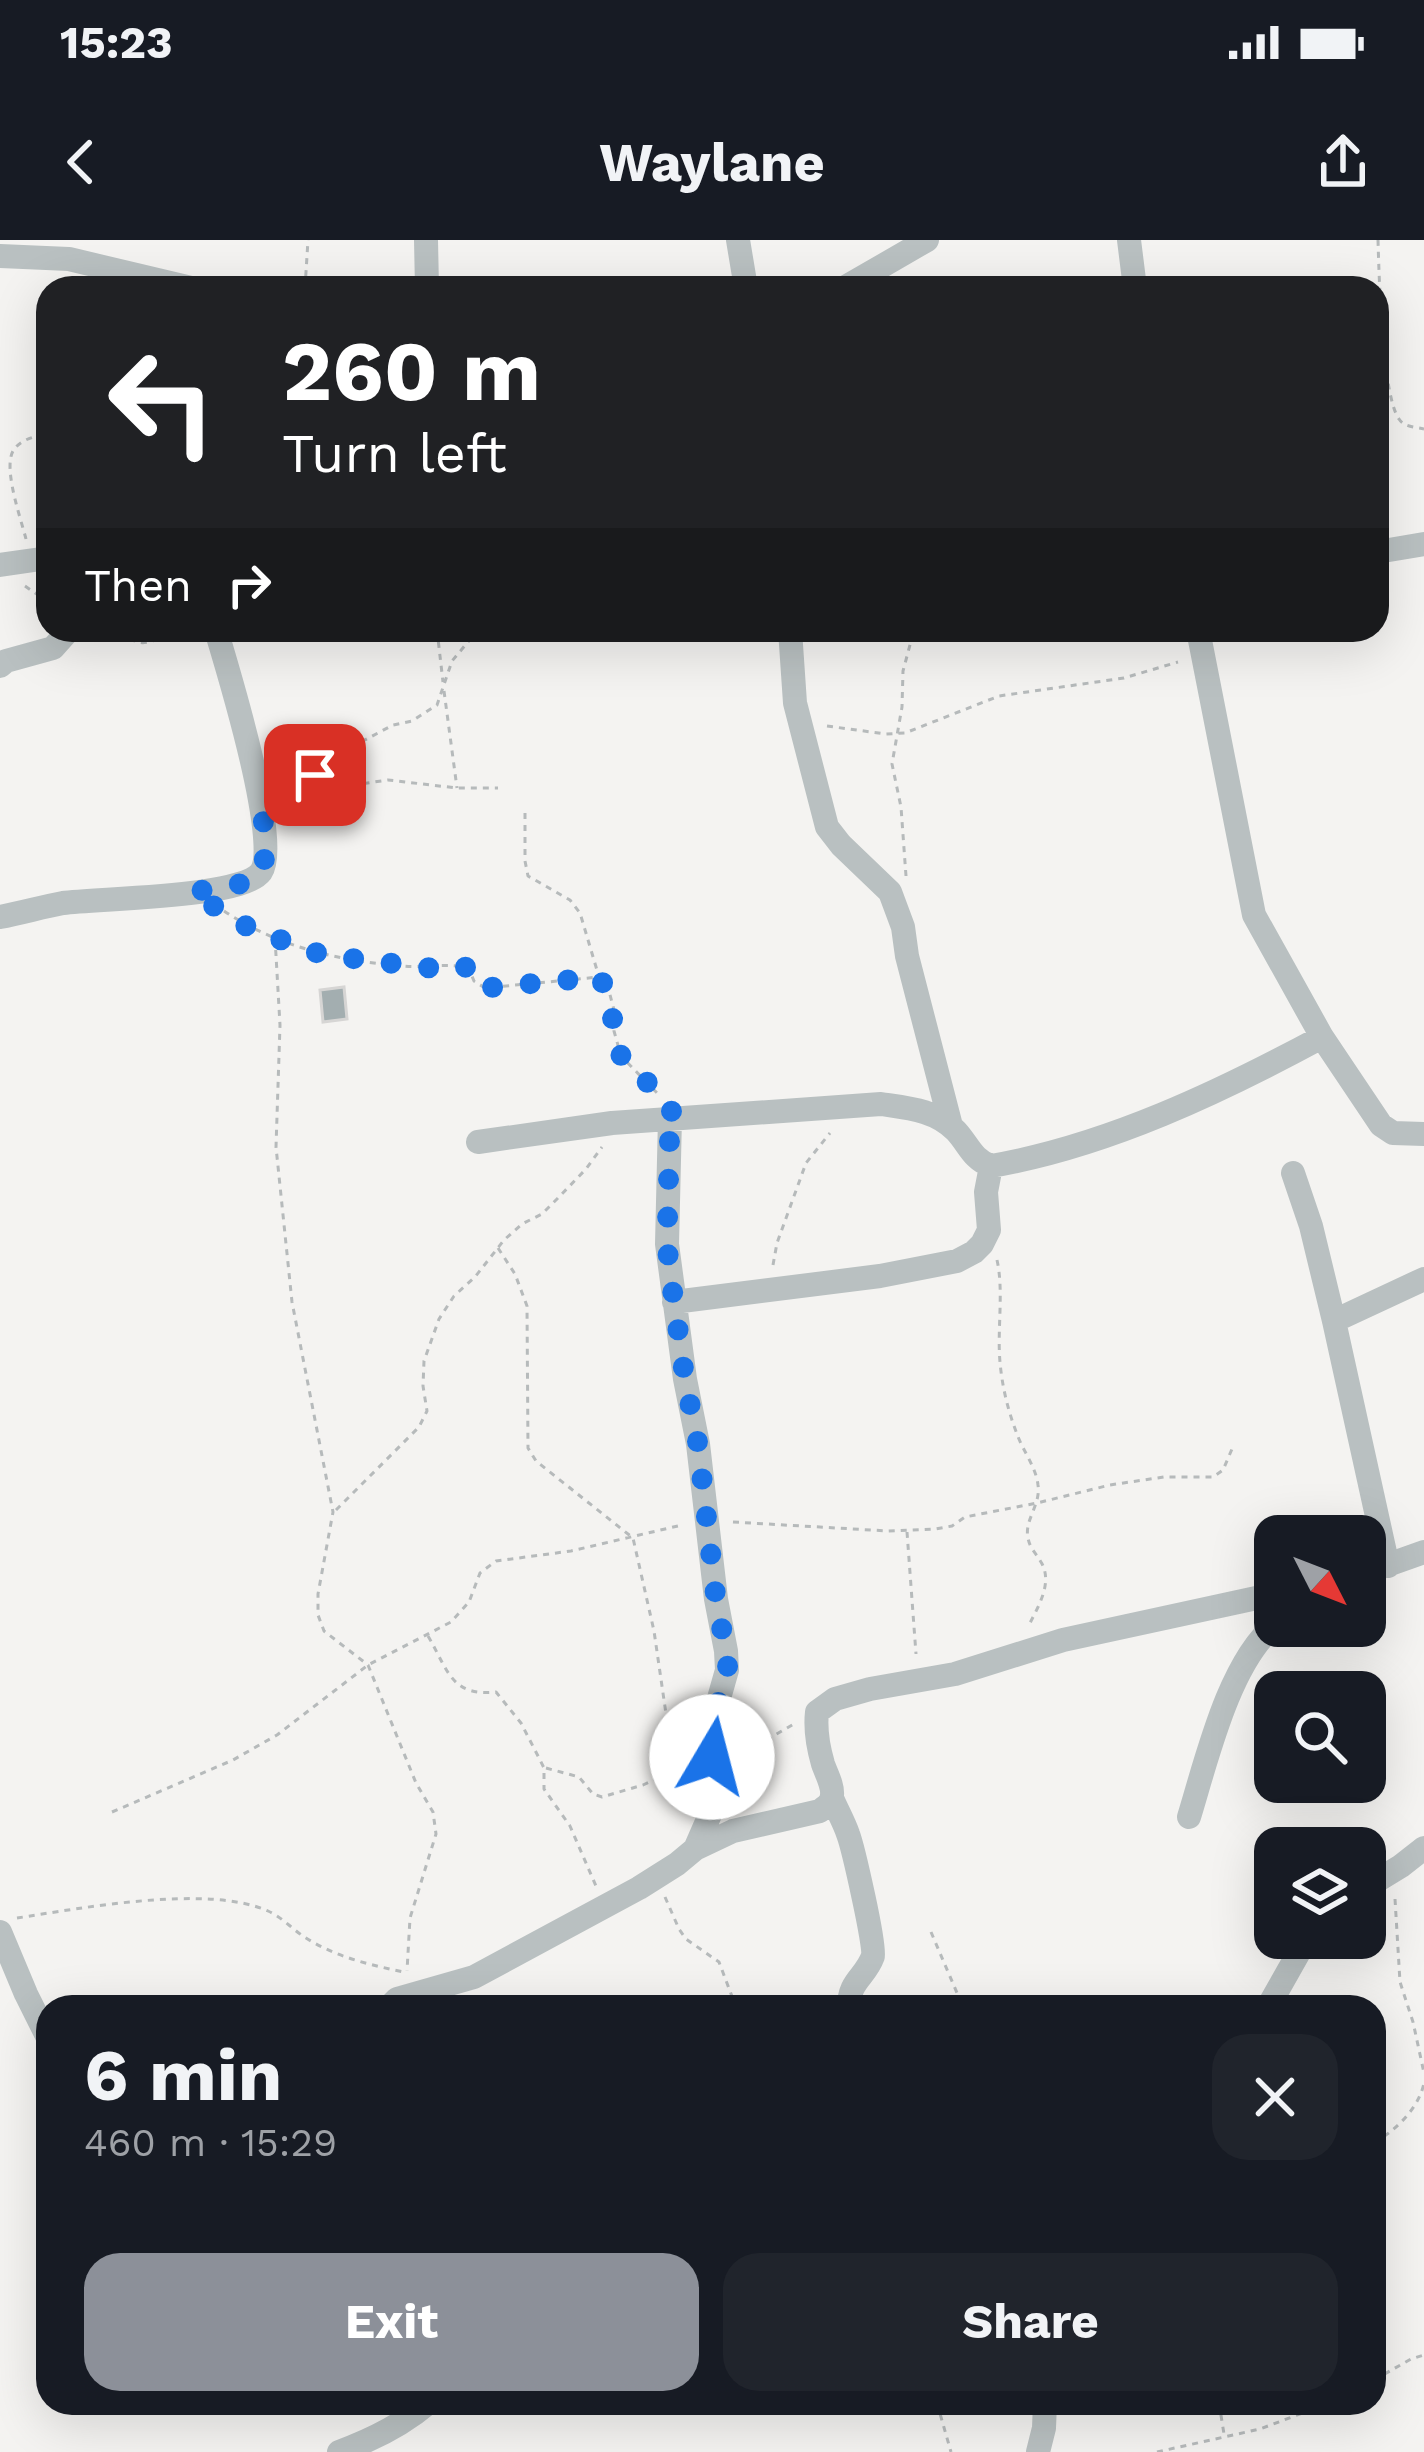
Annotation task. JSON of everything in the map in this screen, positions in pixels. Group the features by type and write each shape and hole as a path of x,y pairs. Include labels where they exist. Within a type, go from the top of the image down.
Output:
{"street":[{"path":"425,276 426,240"},
{"path":"738,240 744,276"},
{"path":"865,276 927,240"},
{"path":"1129,240 1134,276"},
{"path":"0,256 41,249 140,276"},
{"path":"1389,550 1424,544"},
{"path":"0,565 36,560"},
{"path":"0,665 43,653 58,642"},
{"path":"0,917 64,903 174,894 255,878 267,859 262,810 220,642"},
{"path":"791,642 795,703 827,827 890,892 903,927 951,1126"},
{"path":"1200,643 1253,914 1322,1037 1381,1125 1393,1132 1424,1134"},
{"path":"478,1142 612,1123 881,1104 920,1110 951,1126 982,1163 992,1166 1148,1119 1322,1037"},
{"path":"673,1118 667,1244 728,1670 710,1730 712,1810 695,1849"},
{"path":"674,1302 880,1276 957,1261 974,1252 989,1230 986,1192 992,1166"},
{"path":"1293,1173 1334,1321 1367,1515"},
{"path":"1334,1321 1424,1279"},
{"path":"1386,1565 1424,1552"},
{"path":"851,1995 852,1985 873,1956 874,1945 849,1836 821,1759 817,1712 836,1699 955,1673 1063,1640 1254,1599"},
{"path":"1189,1817 1224,1702 1255,1647"},
{"path":"412,1995 474,1977 733,1831 820,1811 832,1798"},
{"path":"1386,1875 1424,1847"},
{"path":"0,1932 36,2014"},
{"path":"1275,1995 1295,1959"},
{"path":"339,2452 388,2431 411,2415"},
{"path":"1038,2452 1045,2415"}],"path":[{"path":"306,276 308,240"},
{"path":"1378,240 1380,276"},
{"path":"1389,382 1399,419 1424,429"},
{"path":"36,438 22,442 10,463 15,496 36,549"},
{"path":"438,642 457,788"},
{"path":"262,810 361,742 412,721 436,705 452,661 468,642"},
{"path":"906,875 892,764 911,642"},
{"path":"800,722 897,734 934,724 998,696 1124,678 1200,643"},
{"path":"315,775 353,785 388,780 498,788"},
{"path":"524,814 528,876 571,900 580,913 599,977 609,992 621,1056 650,1084 673,1118"},
{"path":"224,911 251,929 323,955 431,968 458,964 470,969 474,980 485,988 599,977"},
{"path":"0,1921 90,1906 224,1899 270,1911 336,1953 406,1972 410,1918 436,1834 433,1812 416,1784 368,1665 324,1631 318,1615 333,1512 292,1302 276,1147 280,1025 275,938"},
{"path":"333,1512 419,1426 427,1411 424,1360 439,1319 454,1296 522,1224 542,1214 586,1168 612,1123"},
{"path":"769,1290 777,1243 806,1163 830,1134"},
{"path":"989,1230 999,1268 1000,1363 1006,1398 1038,1482 1027,1534 1047,1576 1016,1654"},
{"path":"498,1248 527,1306 529,1448 546,1470 633,1538 654,1630 674,1769"},
{"path":"112,1811 233,1760 277,1735 368,1665 451,1622 469,1602 480,1573 496,1561 571,1551 706,1520 935,1529 965,1517 1128,1482 1213,1478 1232,1448"},
{"path":"906,1530 917,1680"},
{"path":"427,1635 457,1684 466,1692 496,1692 521,1723 544,1768 544,1789 570,1826 597,1888 610,1904"},
{"path":"544,1768 579,1778 593,1795 602,1797 643,1785 674,1769 712,1764 817,1712"},
{"path":"1401,1866 1394,1896 1400,1982 1424,2073"},
{"path":"652,1880 686,1939 719,1962 731,1995"},
{"path":"931,1932 958,1995"},
{"path":"1424,2083 1424,2100"},
{"path":"1386,2135 1408,2115 1423,2092"},
{"path":"1386,2373 1424,2355"},
{"path":"940,2415 951,2452"},
{"path":"1221,2415 1224,2436"},
{"path":"1157,2452 1259,2429 1297,2415"}],"building":[{"path":"344,987 347,1019 323,1022 320,990"}],"route":[{"path":"315,775 262,810 267,859 255,878 191,892 251,929 323,955 431,968 458,964 470,969 474,980 485,988 599,977 609,992 621,1056 676,1118 670,1118 667,1244 728,1670 710,1730 712,1757"}]}
